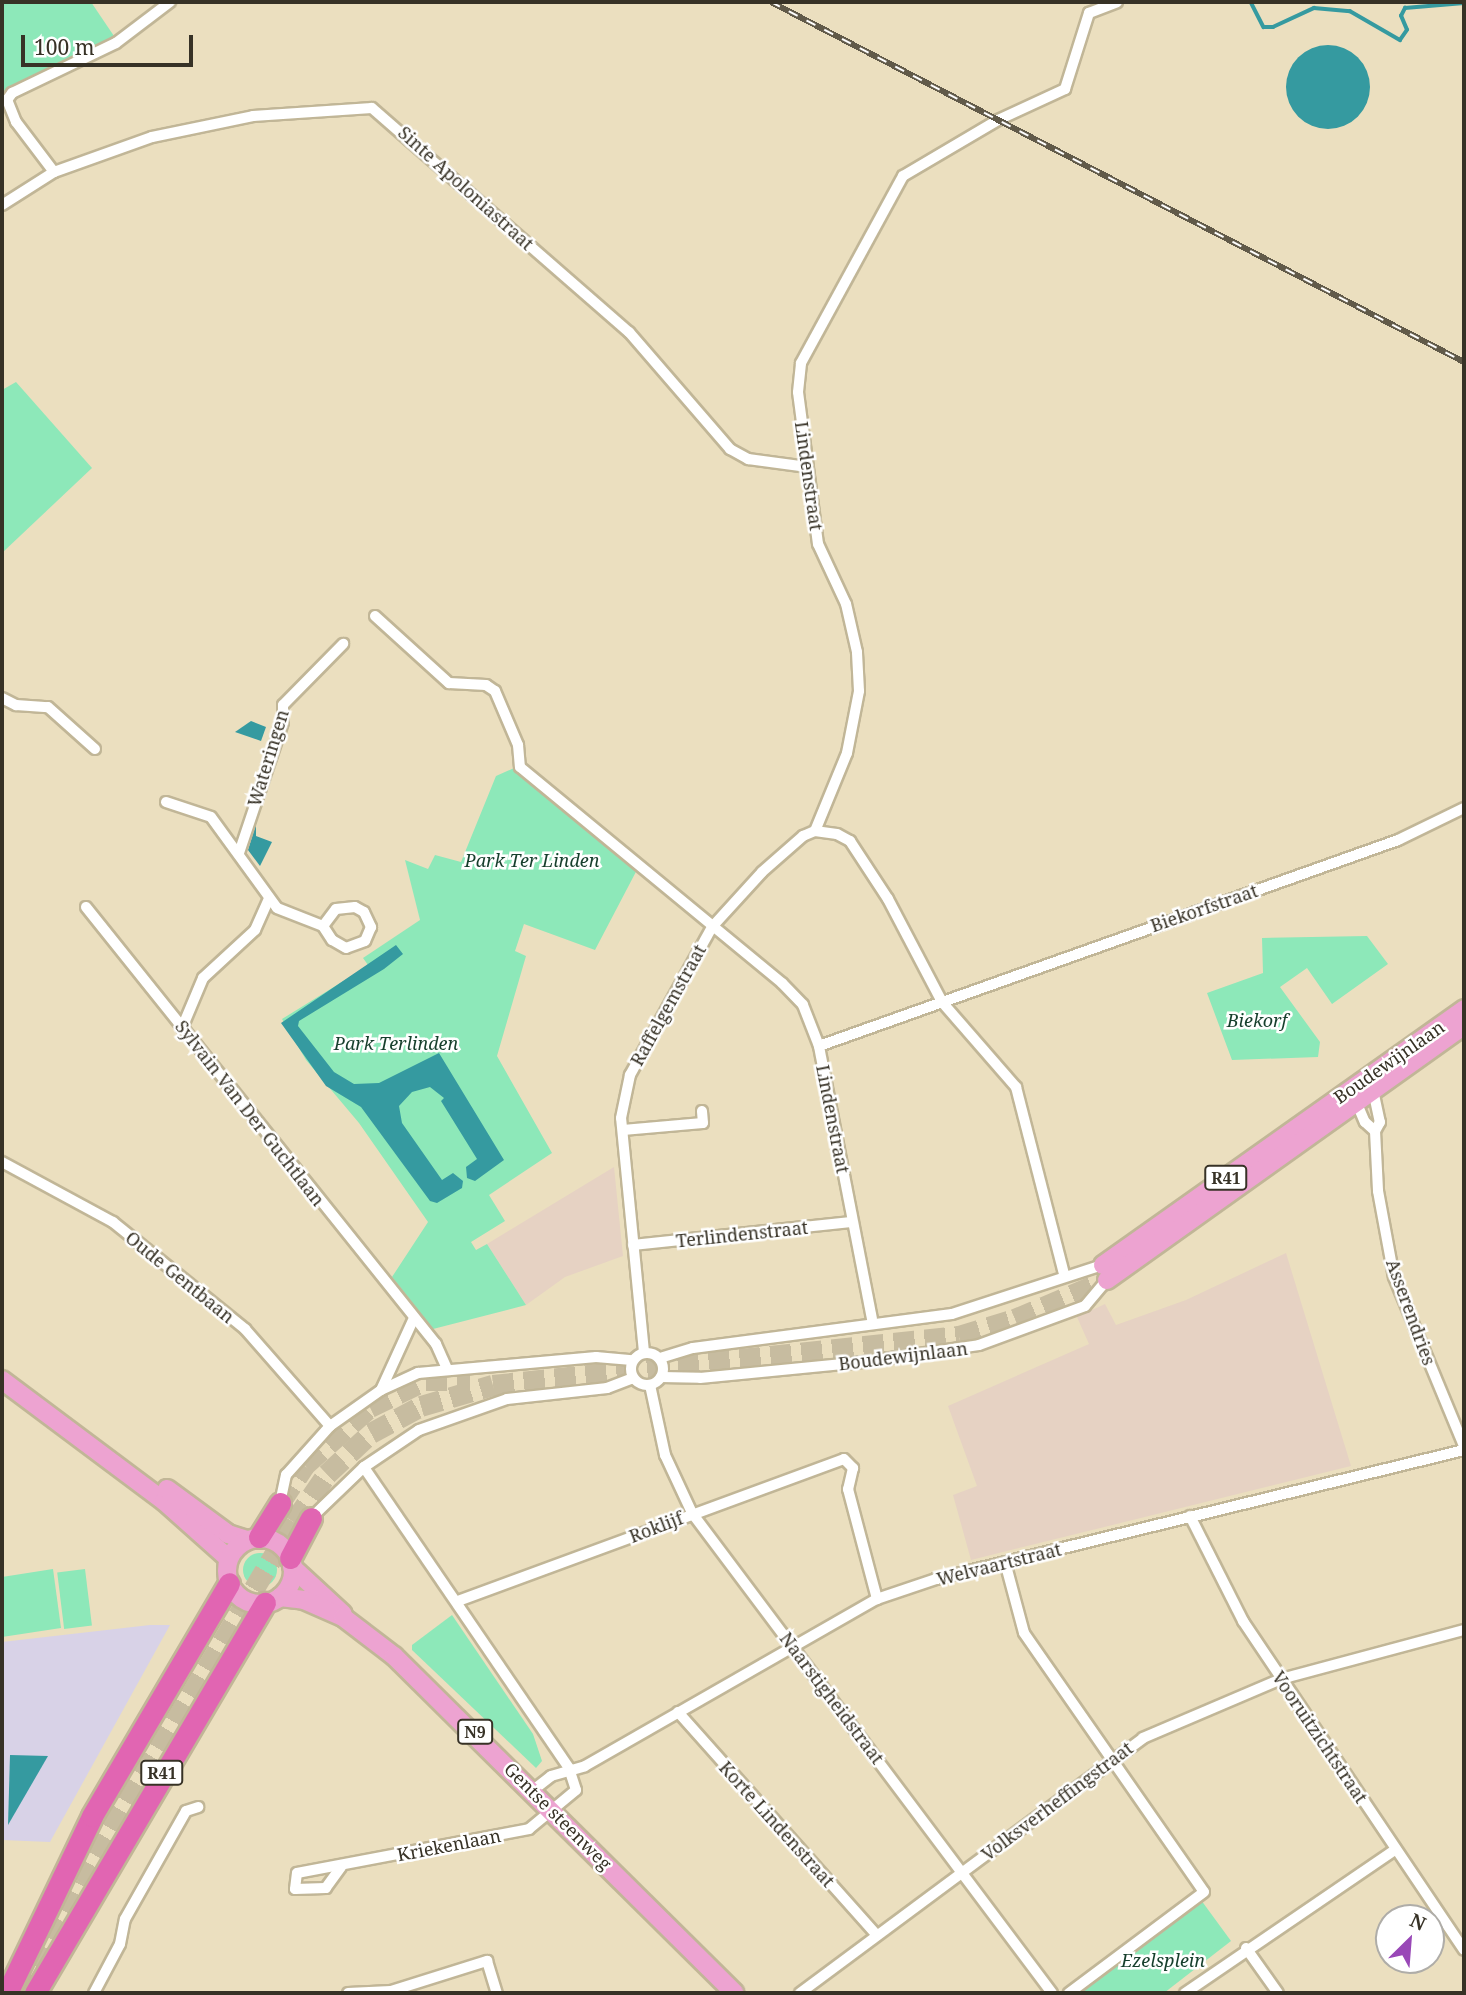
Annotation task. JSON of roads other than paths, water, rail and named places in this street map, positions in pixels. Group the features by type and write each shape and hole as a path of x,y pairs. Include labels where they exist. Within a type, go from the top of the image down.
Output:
{"highway":[{"path":"253,1539 280,1503"},
{"name":"R41","path":"291,1562 311,1518"},
{"name":"R41","path":"7,1993 92,1816 229,1583"},
{"name":"R41","path":"35,1993 273,1600"}],"main road":[{"name":"Boudewijnlaan","path":"1105,1272 1353,1096 1464,1009"},
{"name":"Boudewijnlaan","path":"1353,1096 1373,1090 1464,1025"},
{"name":"N9","path":"2,1380 164,1501 228,1558"},
{"name":"N9","path":"84,1439 106,1446 228,1534 277,1543 291,1562"},
{"path":"229,1583 228,1558 253,1539"},
{"name":"R41","path":"273,1600 291,1580 291,1562"},
{"name":"Gentse steenweg","path":"291,1562 342,1610 343,1617"},
{"name":"N9","path":"229,1583 247,1601 273,1600"},
{"name":"Gentse steenweg","path":"273,1600 304,1600 343,1617 430,1688 735,1993"}],"street":[{"path":"54,172 16,122 7,100 12,93 116,43 170,2"},
{"name":"Lindenstraat","path":"815,831 847,753 859,691 848,616 818,544 798,392 801,363 895,186 930,156 1065,89 1089,13 1117,2"},
{"name":"Sinte Apoloniastraat","path":"2,205 54,172 113,148 219,121 372,108 629,332 730,449 748,459 807,467"},
{"path":"375,616 449,683 486,685 495,691 518,745 520,765 803,1005 819,1046"},
{"name":"Wateringen","path":"239,853 283,722 282,705 343,644"},
{"path":"2,698 16,705 48,707 95,750"},
{"path":"166,802 211,817 277,908 323,926 332,940 346,948 365,942 371,926 364,912 344,906 323,926"},
{"name":"Biekorfstraat","path":"942,1002 1398,840 1464,807"},
{"path":"815,831 837,834 850,841 888,899 942,1002 1016,1087 1064,1274"},
{"name":"Raffelgemstraat","path":"644,1352 622,1130 627,1086 637,1057 712,927 762,872 803,836 815,831"},
{"path":"182,1028 204,978 255,930 269,898"},
{"name":"Sylvain Van Der Guchtlaan","path":"86,907 413,1320 436,1344 447,1368"},
{"name":"Lindenstraat","path":"872,1319 851,1222 819,1046 942,1002"},
{"name":"Asserendries","path":"1373,1090 1380,1122 1375,1130 1378,1191 1394,1277 1464,1448"},
{"name":"Asserendries","path":"1353,1096 1365,1122 1375,1130"},
{"path":"622,1130 703,1122 702,1111"},
{"name":"Oude Gentbaan","path":"2,1162 113,1222 245,1329 330,1426"},
{"name":"Terlindenstraat","path":"634,1245 851,1222"},
{"name":"Boudewijnlaan","path":"660,1358 693,1348 952,1314 1064,1274 1105,1272"},
{"name":"Boudewijnlaan","path":"661,1377 700,1378 863,1362 979,1345 1085,1306 1105,1272"},
{"path":"381,1390 413,1320"},
{"path":"280,1503 286,1475 330,1426 381,1390 418,1373 447,1368 596,1357 632,1360 644,1352 660,1358 661,1377 650,1385 633,1378 632,1360"},
{"name":"R41","path":"311,1518 364,1467 419,1430 491,1403 607,1388 633,1378"},
{"name":"Naarstigheidstraat","path":"650,1385 664,1455 692,1513 1052,1993"},
{"name":"Welvaartstraat","path":"532,1791 569,1768 585,1766 877,1600 1005,1562 1464,1448"},
{"name":"Roklijf","path":"458,1601 838,1460 853,1468 848,1489 877,1600"},
{"path":"364,1467 458,1601 569,1768 576,1790 552,1812"},
{"name":"Vooruitzichtstraat","path":"1190,1516 1244,1621 1464,1950"},
{"path":"1005,1562 1024,1633 1205,1892 1069,1993"},
{"name":"Volksverheffingstraat","path":"800,1993 1112,1757 1143,1738 1281,1679 1464,1630"},
{"name":"Korte Lindenstraat","path":"678,1713 877,1935"},
{"path":"94,1993 120,1944 125,1919 186,1811 198,1807"},
{"name":"Kriekenlaan","path":"341,1867 529,1829 552,1812"},
{"path":"1185,1993 1246,1948 1395,1850"},
{"path":"1246,1948 1278,1993"},
{"path":"348,1993 391,1991 487,1961 497,1993"}],"water":[{"path":"1328,45 1351,52 1363,64 1370,87 1363,110 1351,122 1328,129 1305,122 1293,110 1286,87 1293,64 1305,52"},
{"path":"251,721 266,727 261,741 235,732"},
{"path":"256,824 256,836 272,842 260,866 248,850"},
{"path":"396,945 403,954 384,969 299,1021 298,1026 334,1072 354,1084 379,1083 439,1053 504,1160 475,1181 467,1178 466,1167 477,1159 441,1101 444,1098 430,1087 412,1092 399,1106 402,1123 442,1180 453,1173 463,1181 462,1188 437,1203 430,1201 361,1107 326,1086 281,1023"},
{"path":"10,1755 48,1756 8,1825"}],"waterway":[{"path":"1251,2 1264,27 1273,27 1314,8 1350,11 1400,40 1407,30 1401,16 1405,8 1464,3"}],"tunnel":[{"path":"21,1993 80,1882 294,1522 327,1474 371,1433 421,1406 493,1385 959,1336 1015,1319 1107,1280"},
{"path":"280,1503 305,1465 370,1407 426,1380 470,1380"}],"railway":[{"path":"771,2 1464,362"}],"park label":[{"name":"Park Ter Linden","path":"532,860"},
{"name":"Biekorf","path":"1257,1020"},
{"name":"Park Terlinden","path":"396,1043"},
{"name":"Ezelsplein","path":"1163,1960"}]}
